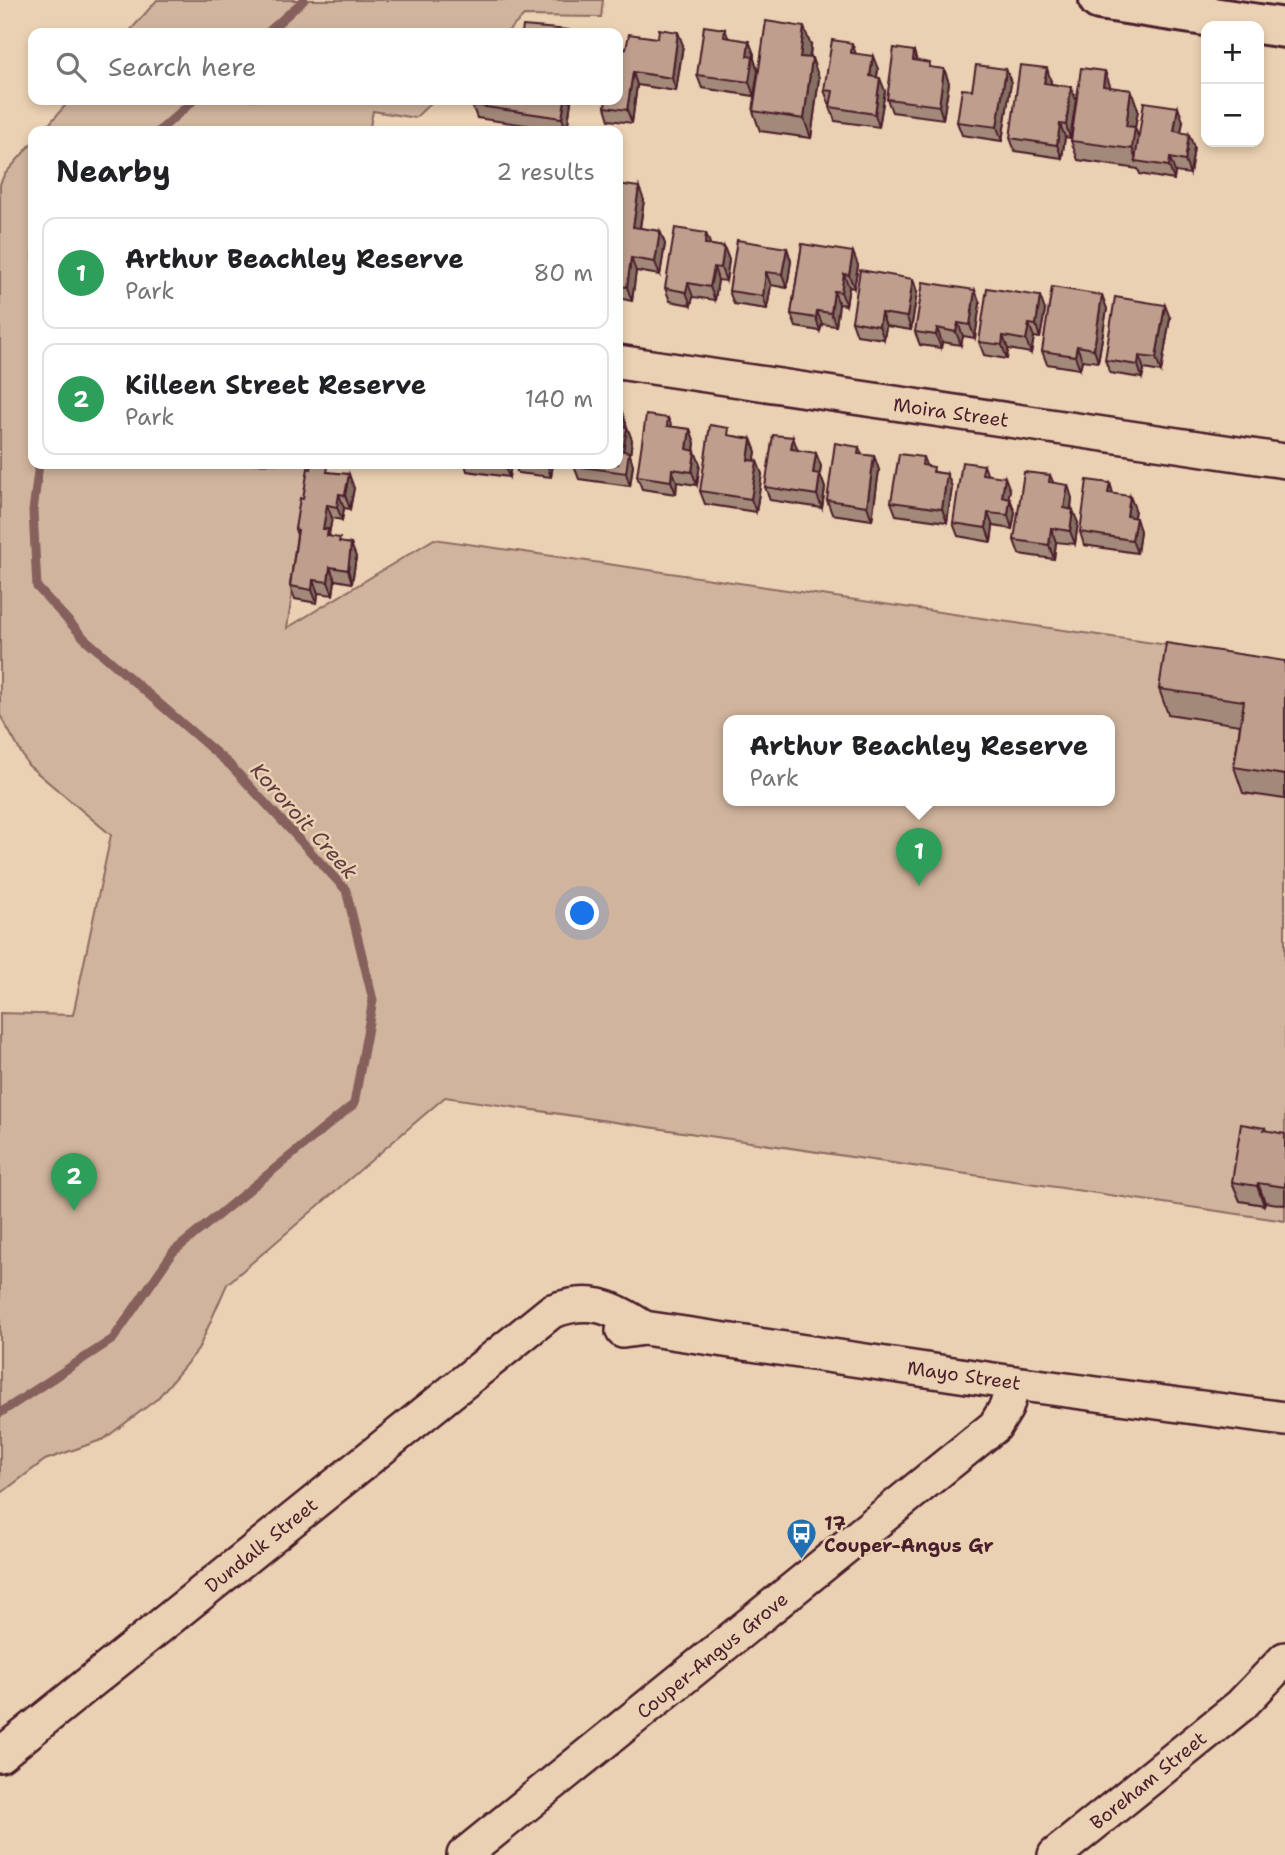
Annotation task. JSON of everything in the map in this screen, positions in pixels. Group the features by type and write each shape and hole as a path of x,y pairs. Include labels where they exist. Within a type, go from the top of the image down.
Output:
{"street":[{"path":"1099,0 1285,28"},
{"name":"Moira Street","path":"623,363 1285,461"},
{"name":"Mayo Street","path":"522,1335 556,1324 588,1325 621,1332 644,1328 999,1381 1285,1419"},
{"name":"Dundalk Street","path":"0,1755 522,1335"},
{"name":"Couper-Angus Grove","path":"464,1855 995,1426 1006,1408 999,1381"},
{"name":"Boreham Street","path":"1055,1855 1241,1705 1284,1666"}],"shaded area":[{"path":"157,0 603,0 601,17 524,16 511,28 132,28"},
{"path":"66,105 429,105 415,118 373,111 370,126 47,126"},
{"path":"28,148 28,469 311,469 287,628 434,539 1285,662 1285,1221 445,1097 227,1284 198,1350 157,1399 104,1439 45,1460 0,1494 0,1013 73,1015 111,835 28,765 0,715 0,184 4,175"}],"building":[{"path":"766,21 804,27 800,57 812,58 804,119 753,111"},
{"path":"704,26 725,29 724,37 749,41 747,56 753,57 749,82 697,75"},
{"path":"659,29 678,32 672,78 633,72 627,110 605,107 623,105 623,49 626,49 629,34 658,38"},
{"path":"832,40 852,43 851,53 873,56 870,76 880,78 875,114 830,107 833,91 824,90"},
{"path":"894,48 914,51 913,60 930,63 929,67 944,69 939,106 887,99"},
{"path":"976,65 1006,69 997,127 957,122 962,89 972,90"},
{"path":"1020,65 1047,68 1044,83 1071,87 1066,125 1060,124 1057,145 1010,138"},
{"path":"1081,68 1105,71 1103,86 1131,90 1126,126 1135,127 1132,149 1071,141"},
{"path":"1144,102 1178,107 1174,131 1189,134 1185,161 1170,158 1169,166 1135,161"},
{"path":"472,105 564,105 562,118"},
{"path":"623,185 639,187 633,227 660,231 655,262 631,258 627,287 623,287"},
{"path":"675,228 706,233 705,244 724,247 721,268 714,267 710,287 688,283 686,292 665,288"},
{"path":"737,240 787,248 782,274 766,272 763,296 729,291"},
{"path":"802,244 853,252 849,275 844,274 841,292 834,291 831,313 817,311 816,318 791,314"},
{"path":"860,270 913,279 907,317 881,313 879,326 852,321"},
{"path":"923,282 975,290 970,325 958,323 956,332 937,328 936,335 915,332"},
{"path":"1052,287 1102,295 1094,349 1077,346 1075,356 1042,351"},
{"path":"987,288 1040,296 1036,325 1029,324 1026,340 1003,336 1002,345 979,342"},
{"path":"1115,297 1165,305 1156,358 1139,356 1138,365 1105,360"},
{"path":"646,415 668,418 667,426 690,429 687,449 695,451 692,472 672,469 671,481 637,476"},
{"path":"710,425 729,428 728,435 751,439 748,460 757,461 751,499 700,491"},
{"path":"623,427 627,427 623,451"},
{"path":"773,435 793,437 791,449 816,453 813,473 820,474 817,495 765,487"},
{"path":"835,443 859,447 858,454 874,456 867,506 827,500"},
{"path":"623,451 629,452 626,473 596,469 623,469"},
{"path":"899,454 923,457 922,465 934,467 933,472 947,474 942,509 891,502"},
{"path":"962,462 984,465 982,474 1005,477 1002,497 1010,499 1008,515 988,513 986,528 953,523"},
{"path":"308,469 328,469 327,472 349,474 345,495 339,494 337,507 327,505 323,529 328,529 327,536 340,538 339,542 351,544 348,570 330,567 328,582 313,580 312,590 290,586 298,530 295,529 300,498 303,499"},
{"path":"1024,472 1050,475 1049,482 1068,485 1064,508 1073,510 1070,531 1051,528 1049,545 1014,540"},
{"path":"1087,480 1110,483 1108,493 1130,496 1127,516 1136,518 1132,540 1080,532"},
{"path":"1166,643 1285,661 1285,775 1234,767 1244,701 1159,689"},
{"path":"1241,1124 1285,1134 1285,1187 1232,1182"}],"waterway":[{"name":"Kororoit Creek","path":"273,28 304,0"},
{"name":"Kororoit Creek","path":"165,126 188,105"},
{"name":"Kororoit Creek","path":"0,1413 113,1339 173,1252 354,1104 373,1000 346,890 230,765 85,639 37,587 33,511 38,469"}],"place":[{"name":"Arthur Beachley Reserve","path":"919,886"},
{"name":"Killeen Street Reserve","path":"74,1211"},
{"name":"17 Couper-Angus Gr","path":"801,1561"}]}
